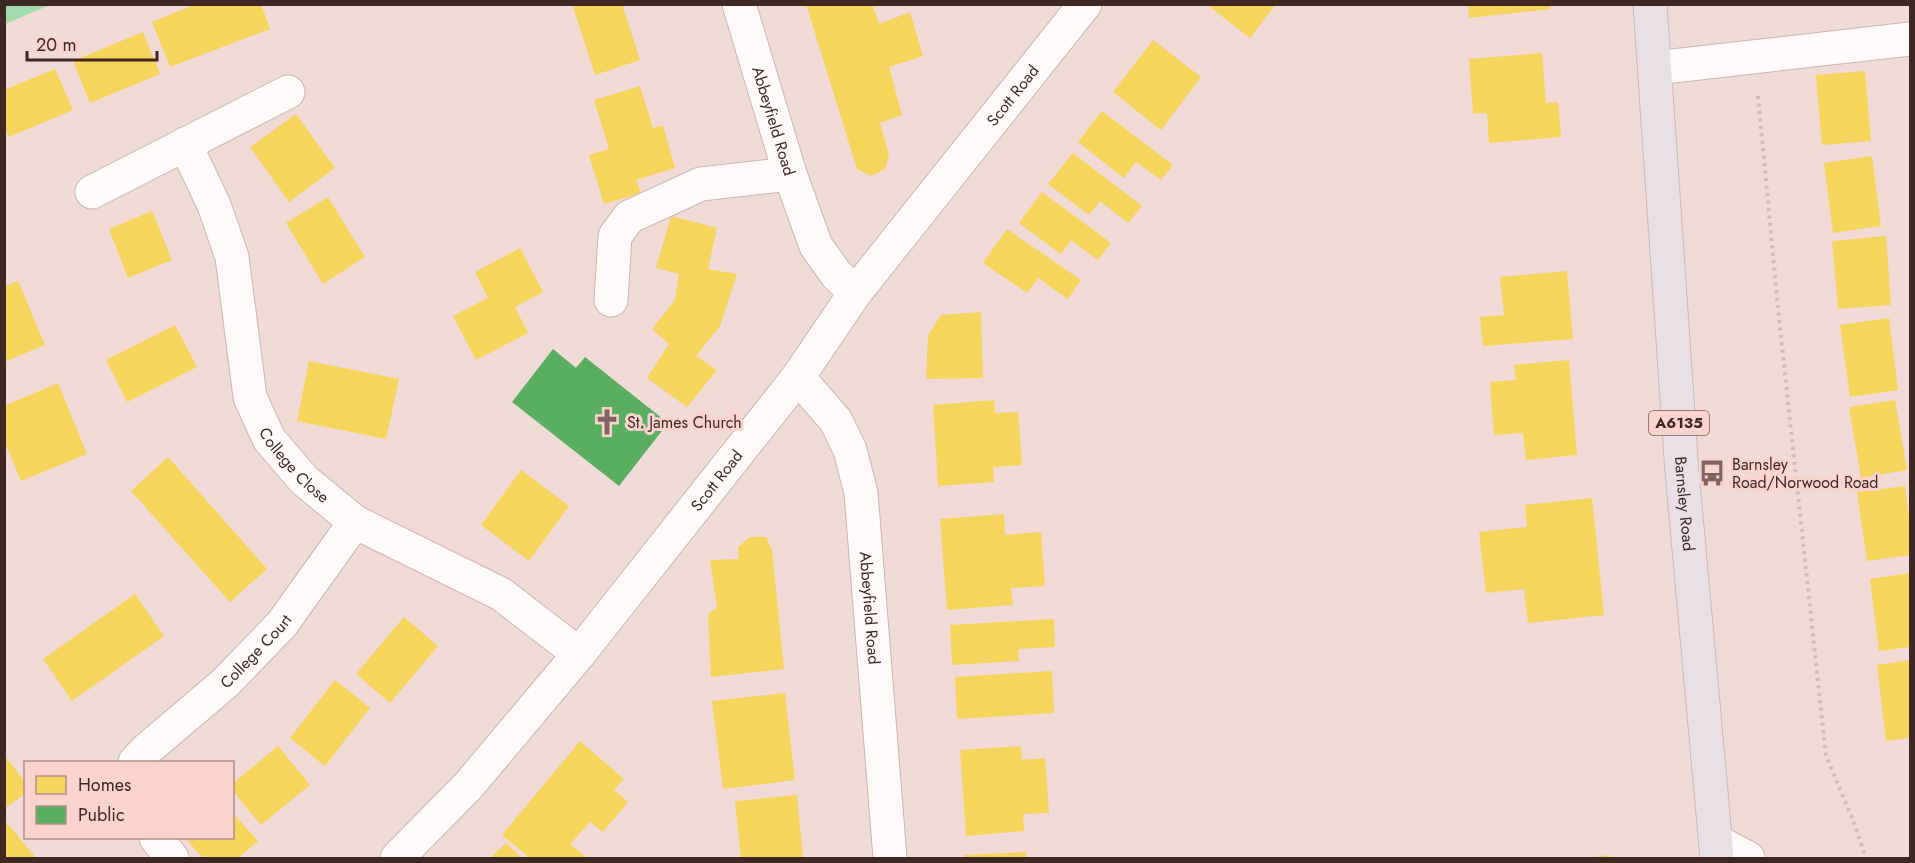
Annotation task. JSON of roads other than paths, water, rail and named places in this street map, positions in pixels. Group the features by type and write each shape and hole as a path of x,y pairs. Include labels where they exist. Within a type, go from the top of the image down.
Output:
{"main road":[{"name":"Barnsley Road","path":"1650,4 1682,472 1716,850"}],"street":[{"name":"Abbeyfield Road","path":"740,4 790,174 816,246 836,274 855,293"},
{"name":"Scott Road","path":"398,858 468,785 579,654 798,377 855,293 1085,4"},
{"path":"1655,68 1911,39"},
{"path":"92,192 288,92"},
{"name":"College Close","path":"185,144 214,205 232,257 250,397 269,439 303,480 355,522 501,594 579,654"},
{"path":"611,300 615,236 629,217 701,184 790,174"},
{"name":"Abbeyfield Road","path":"798,377 836,421 850,450 861,493 890,858"},
{"name":"College Court","path":"136,761 225,683 282,624 355,522"},
{"path":"158,839 172,858"},
{"path":"1716,850 1748,858"}],"place":[{"name":"St. James Church","path":"607,422"},
{"name":"Barnsley Road/Norwood Road","path":"1712,473"}]}
